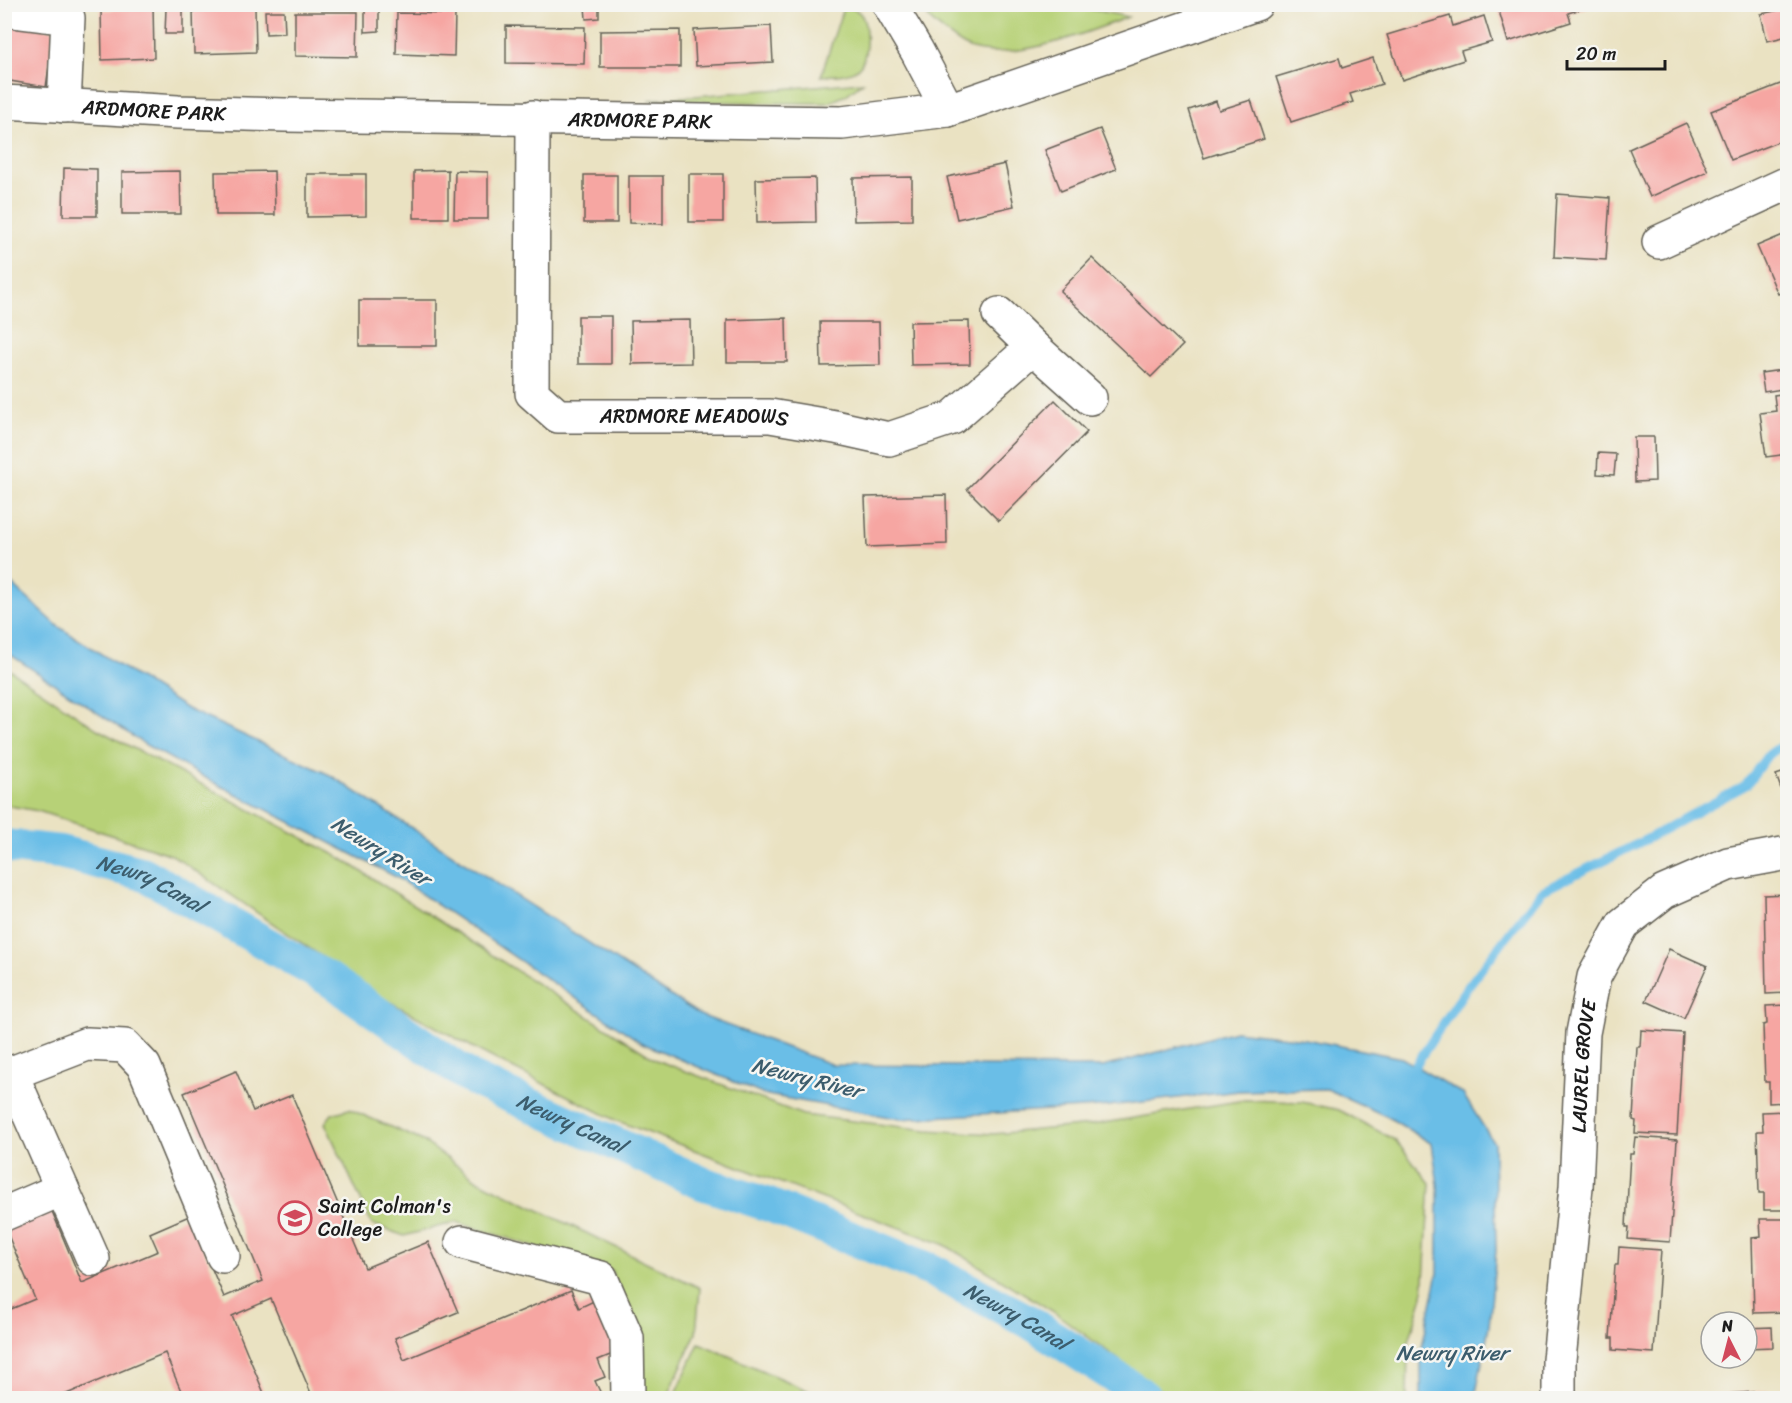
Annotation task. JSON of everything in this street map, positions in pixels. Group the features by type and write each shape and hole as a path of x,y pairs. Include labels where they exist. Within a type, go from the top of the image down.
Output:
{"street":[{"path":"889,4 948,110"},
{"name":"ARDMORE PARK","path":"4,102 284,115 842,123 948,110 1256,4"},
{"path":"4,10 68,18 64,106"},
{"name":"ARDMORE MEADOWS","path":"533,117 532,393 558,416 770,416 889,439 952,418 1033,347"},
{"path":"1659,242 1788,183"},
{"path":"999,314 1090,398"},
{"name":"LAUREL GROVE","path":"1559,1398 1559,1360 1576,1187 1583,1033 1594,977 1623,924 1664,892 1728,864 1788,853"},
{"path":"93,1259 8,1075 87,1044 125,1047 144,1066 223,1256"},
{"path":"4,1214 62,1189"},
{"path":"462,1242 601,1278 627,1338 628,1398"}],"green space":[{"path":"844,5 862,15 866,37 864,58 854,71 840,75 821,76"},
{"path":"921,5 1071,5 1128,17 1051,43 1009,51 989,52 972,49 958,42 931,20"},
{"path":"863,82 846,95 828,103 648,100"},
{"path":"4,666 97,729 339,857 656,1060 803,1115 927,1130 993,1134 1091,1125 1245,1100 1302,1102 1339,1110 1395,1140 1430,1183 1423,1296 1408,1344 1407,1398 1171,1398 1054,1312 945,1245 615,1120 485,1054 383,998 172,855 38,811 5,805"},
{"path":"349,1109 423,1141 479,1181 700,1288 696,1333 667,1398 638,1398 612,1271 456,1222 404,1236 372,1224 325,1123 332,1114"},
{"path":"699,1343 825,1398 674,1398"}],"water":[{"name":"Newry River","path":"4,577 59,627 187,709 330,775 700,1015 833,1065 1103,1067 1235,1031 1305,1039 1402,1058 1463,1094 1494,1143 1496,1250 1489,1326 1475,1398 1421,1398 1421,1351 1438,1273 1438,1185 1432,1144 1388,1117 1327,1089 1239,1091 1099,1107 900,1119 762,1094 642,1043 396,877 146,745 5,651"}],"building":[{"path":"136,4 153,4 154,58 102,60 101,10 136,9"},
{"path":"1497,4 1595,5 1568,13 1571,22 1508,42"},
{"path":"599,5 599,18 586,19 585,6"},
{"path":"255,7 256,52 194,54 193,9"},
{"path":"166,8 183,9 183,34 165,34"},
{"path":"1788,8 1788,36 1767,41 1761,14"},
{"path":"365,10 379,10 379,31 365,32"},
{"path":"265,11 284,11 285,33 266,34"},
{"path":"295,12 358,12 357,57 295,56"},
{"path":"397,13 455,14 454,56 396,54"},
{"path":"1450,16 1453,26 1484,16 1492,42 1461,51 1464,60 1402,80 1387,35"},
{"path":"4,23 54,30 46,87 4,80"},
{"path":"506,26 585,27 584,64 506,63"},
{"path":"771,26 773,62 696,66 694,30"},
{"path":"680,30 680,67 600,67 600,31"},
{"path":"1339,58 1342,68 1373,58 1382,84 1350,94 1353,102 1291,122 1276,77"},
{"path":"1788,81 1788,138 1731,160 1711,111"},
{"path":"1251,100 1264,139 1204,158 1189,110 1216,101 1219,110"},
{"path":"1686,123 1708,171 1650,197 1629,149"},
{"path":"1100,129 1116,169 1061,191 1045,150"},
{"path":"1005,164 1014,206 957,219 947,177"},
{"path":"64,168 97,169 97,216 63,216"},
{"path":"448,170 448,218 414,218 414,171"},
{"path":"180,171 181,214 122,214 122,172"},
{"path":"274,171 275,215 216,215 215,172"},
{"path":"455,171 488,172 488,219 454,219"},
{"path":"307,174 366,174 366,216 307,217"},
{"path":"689,174 723,174 723,222 689,222"},
{"path":"584,175 617,175 617,223 584,223"},
{"path":"629,176 663,176 663,224 629,223"},
{"path":"912,177 912,220 854,221 853,178"},
{"path":"815,178 816,222 757,223 756,179"},
{"path":"1557,194 1610,198 1606,260 1554,257"},
{"path":"1788,233 1788,290 1778,294 1757,246"},
{"path":"1092,258 1183,345 1151,377 1060,291"},
{"path":"359,300 437,300 437,346 359,346"},
{"path":"578,316 611,316 611,364 578,364"},
{"path":"786,318 787,362 727,362 727,320"},
{"path":"690,320 691,363 632,364 631,321"},
{"path":"969,321 970,364 911,365 910,322"},
{"path":"820,322 879,322 880,365 821,366"},
{"path":"1788,369 1788,388 1764,392 1761,373"},
{"path":"1788,393 1788,454 1766,457 1760,413 1776,411 1774,395"},
{"path":"1055,400 1087,432 999,521 967,489"},
{"path":"1634,437 1654,437 1655,481 1635,482"},
{"path":"1598,453 1616,454 1614,475 1597,474"},
{"path":"946,495 947,544 867,547 865,497"},
{"path":"1788,771 1788,805 1787,805 1776,775"},
{"path":"1788,894 1788,993 1766,994 1764,895"},
{"path":"1669,949 1707,966 1684,1018 1646,1001"},
{"path":"1788,1005 1788,1102 1769,1103 1769,1082 1765,1082 1763,1025 1767,1024 1766,1006"},
{"path":"1641,1030 1683,1033 1677,1135 1635,1133 1636,1121 1633,1120 1637,1047 1640,1047"},
{"name":"Saint Colman's College","path":"236,1071 253,1111 292,1095 365,1268 428,1242 458,1312 395,1338 404,1360 571,1290 579,1308 598,1299 620,1351 598,1360 605,1377 595,1381 603,1398 313,1398 271,1299 232,1316 266,1398 184,1398 165,1353 57,1398 4,1398 4,1312 35,1299 5,1228 51,1209 82,1283 158,1251 150,1233 189,1216 224,1297 263,1281 184,1093"},
{"path":"1788,1111 1788,1210 1764,1210 1764,1193 1759,1193 1757,1131 1763,1131 1762,1112"},
{"path":"1635,1137 1677,1140 1670,1242 1628,1239 1629,1227 1626,1227 1630,1154 1633,1154"},
{"path":"1760,1219 1788,1219 1788,1312 1759,1313 1759,1310 1754,1310 1752,1238 1761,1237"},
{"path":"1619,1247 1661,1250 1654,1353 1613,1350 1613,1338 1610,1338 1615,1265 1618,1265"},
{"path":"1772,1327 1773,1347 1759,1348 1759,1328"},
{"path":"1770,1391 1770,1398 1695,1398 1695,1396"}],"waterway":[{"path":"1415,1066 1466,989 1542,891 1647,839 1746,785 1767,756 1788,741"},
{"name":"Newry Canal","path":"4,846 60,852 144,874 330,980 471,1078 702,1183 769,1205 931,1270 1028,1321 1145,1398"}],"place":[{"name":"Saint Colman's College","path":"295,1218"}]}
